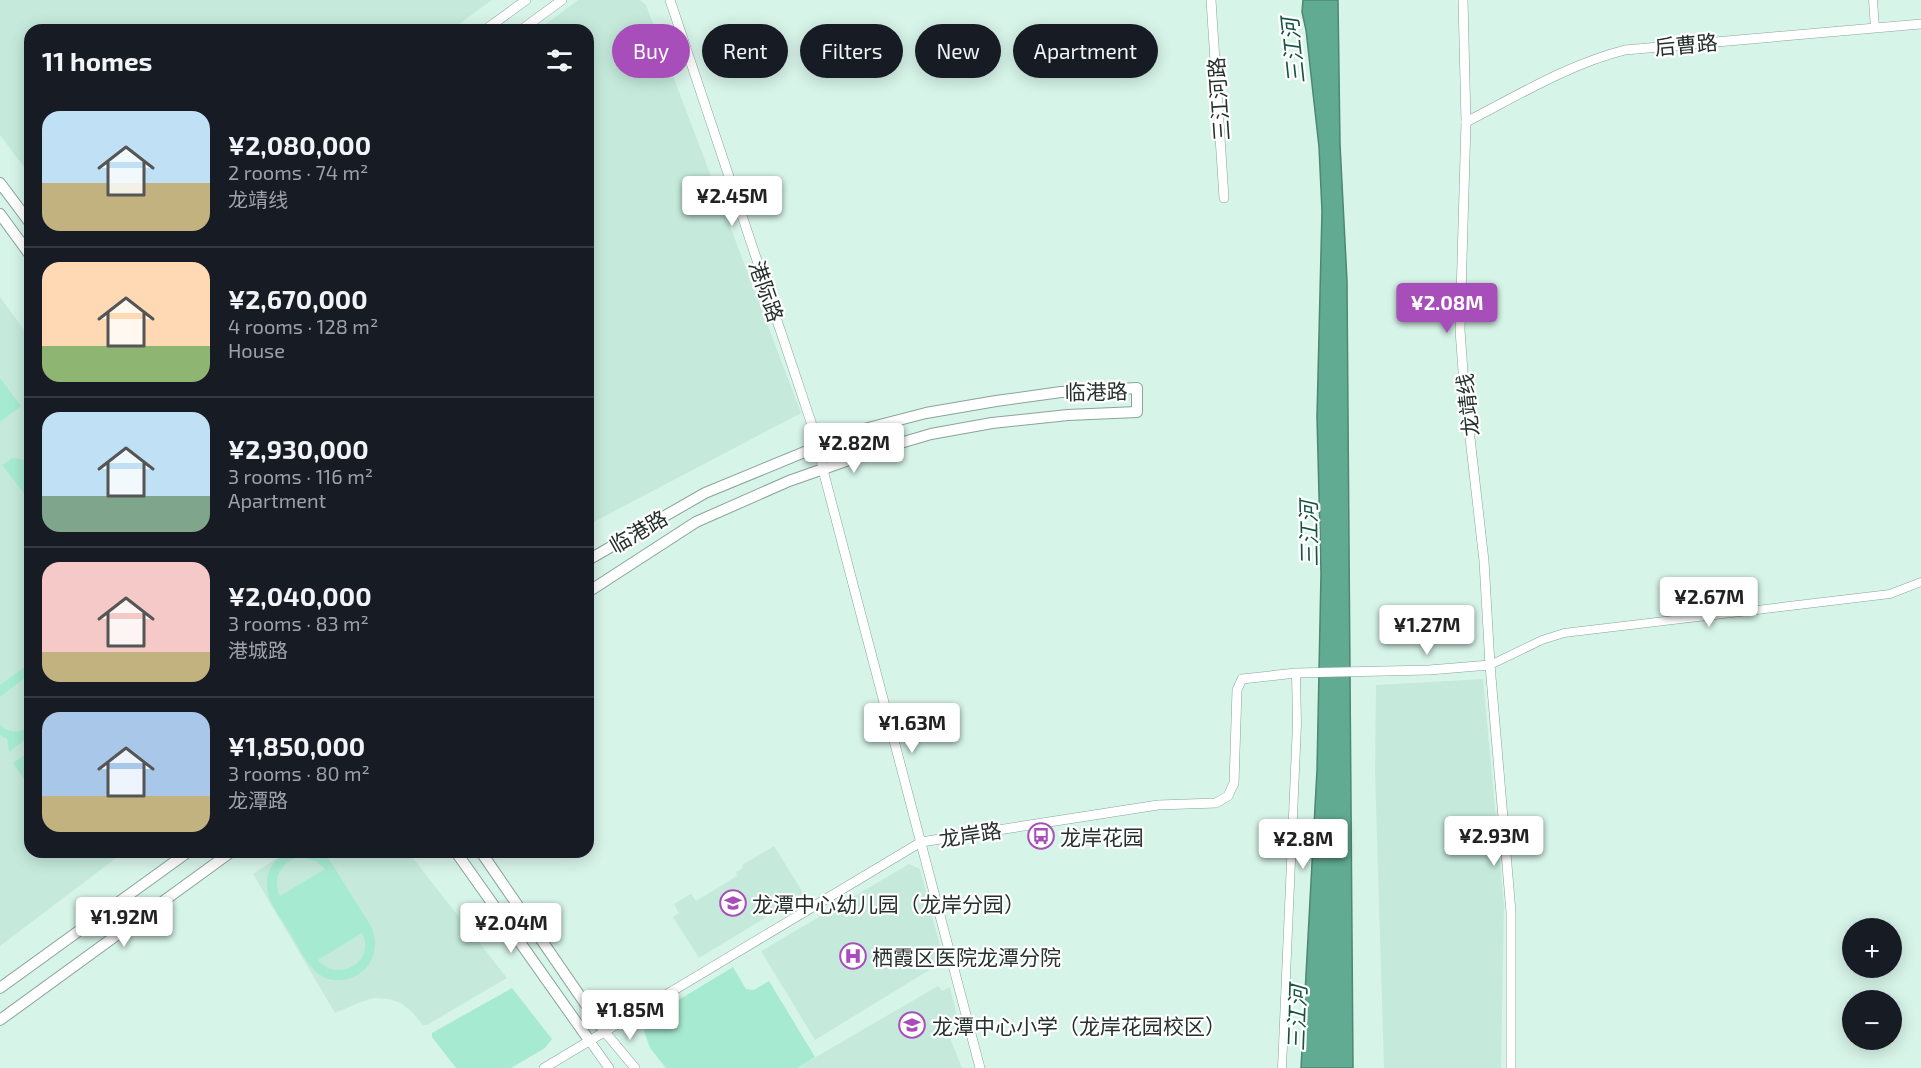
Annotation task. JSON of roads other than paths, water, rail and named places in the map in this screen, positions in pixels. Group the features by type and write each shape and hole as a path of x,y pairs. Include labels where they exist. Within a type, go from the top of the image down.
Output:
{"main road":[{"path":"0,183 24,215"},
{"path":"0,214 24,247"},
{"name":"临港路","path":"594,557 705,493 868,428 949,409 1061,392 1137,388 1137,412 992,423 931,434 789,481 696,522 594,588"},
{"path":"0,988 180,858"},
{"path":"0,1020 223,858"},
{"path":"460,858 589,1040"},
{"path":"486,858 604,1031"}],"street":[{"path":"493,24 526,0"},
{"path":"529,24 562,0"},
{"name":"港际路","path":"670,0 819,446 823,470 980,1068"},
{"name":"三江河路","path":"1211,0 1224,198"},
{"name":"龙靖线","path":"1463,0 1466,122 1460,330 1484,561 1490,665 1511,912 1511,1068"},
{"path":"1873,0 1875,28"},
{"name":"后曹路","path":"1466,122 1581,64 1625,50 1921,24"},
{"path":"1282,1068 1297,724 1296,673 1429,670 1490,665 1542,640 1564,633 1890,594 1921,582"},
{"name":"龙岸路","path":"544,1068 921,842 1158,806 1216,803 1228,796 1234,783 1237,690 1242,679 1296,673"},
{"path":"604,1031 635,1068"},
{"path":"589,1040 609,1068"}],"place":[{"name":"龙岸花园","path":"1041,836"},
{"name":"龙潭中心幼儿园（龙岸分园）","path":"733,903"},
{"name":"栖霞区医院龙潭分院","path":"853,956"},
{"name":"龙潭中心小学（龙岸花园校区）","path":"912,1025"}],"water label":[{"name":"三江河","path":"1292,51"},
{"name":"三江河","path":"1308,534"},
{"name":"三江河","path":"1296,1018"}]}
